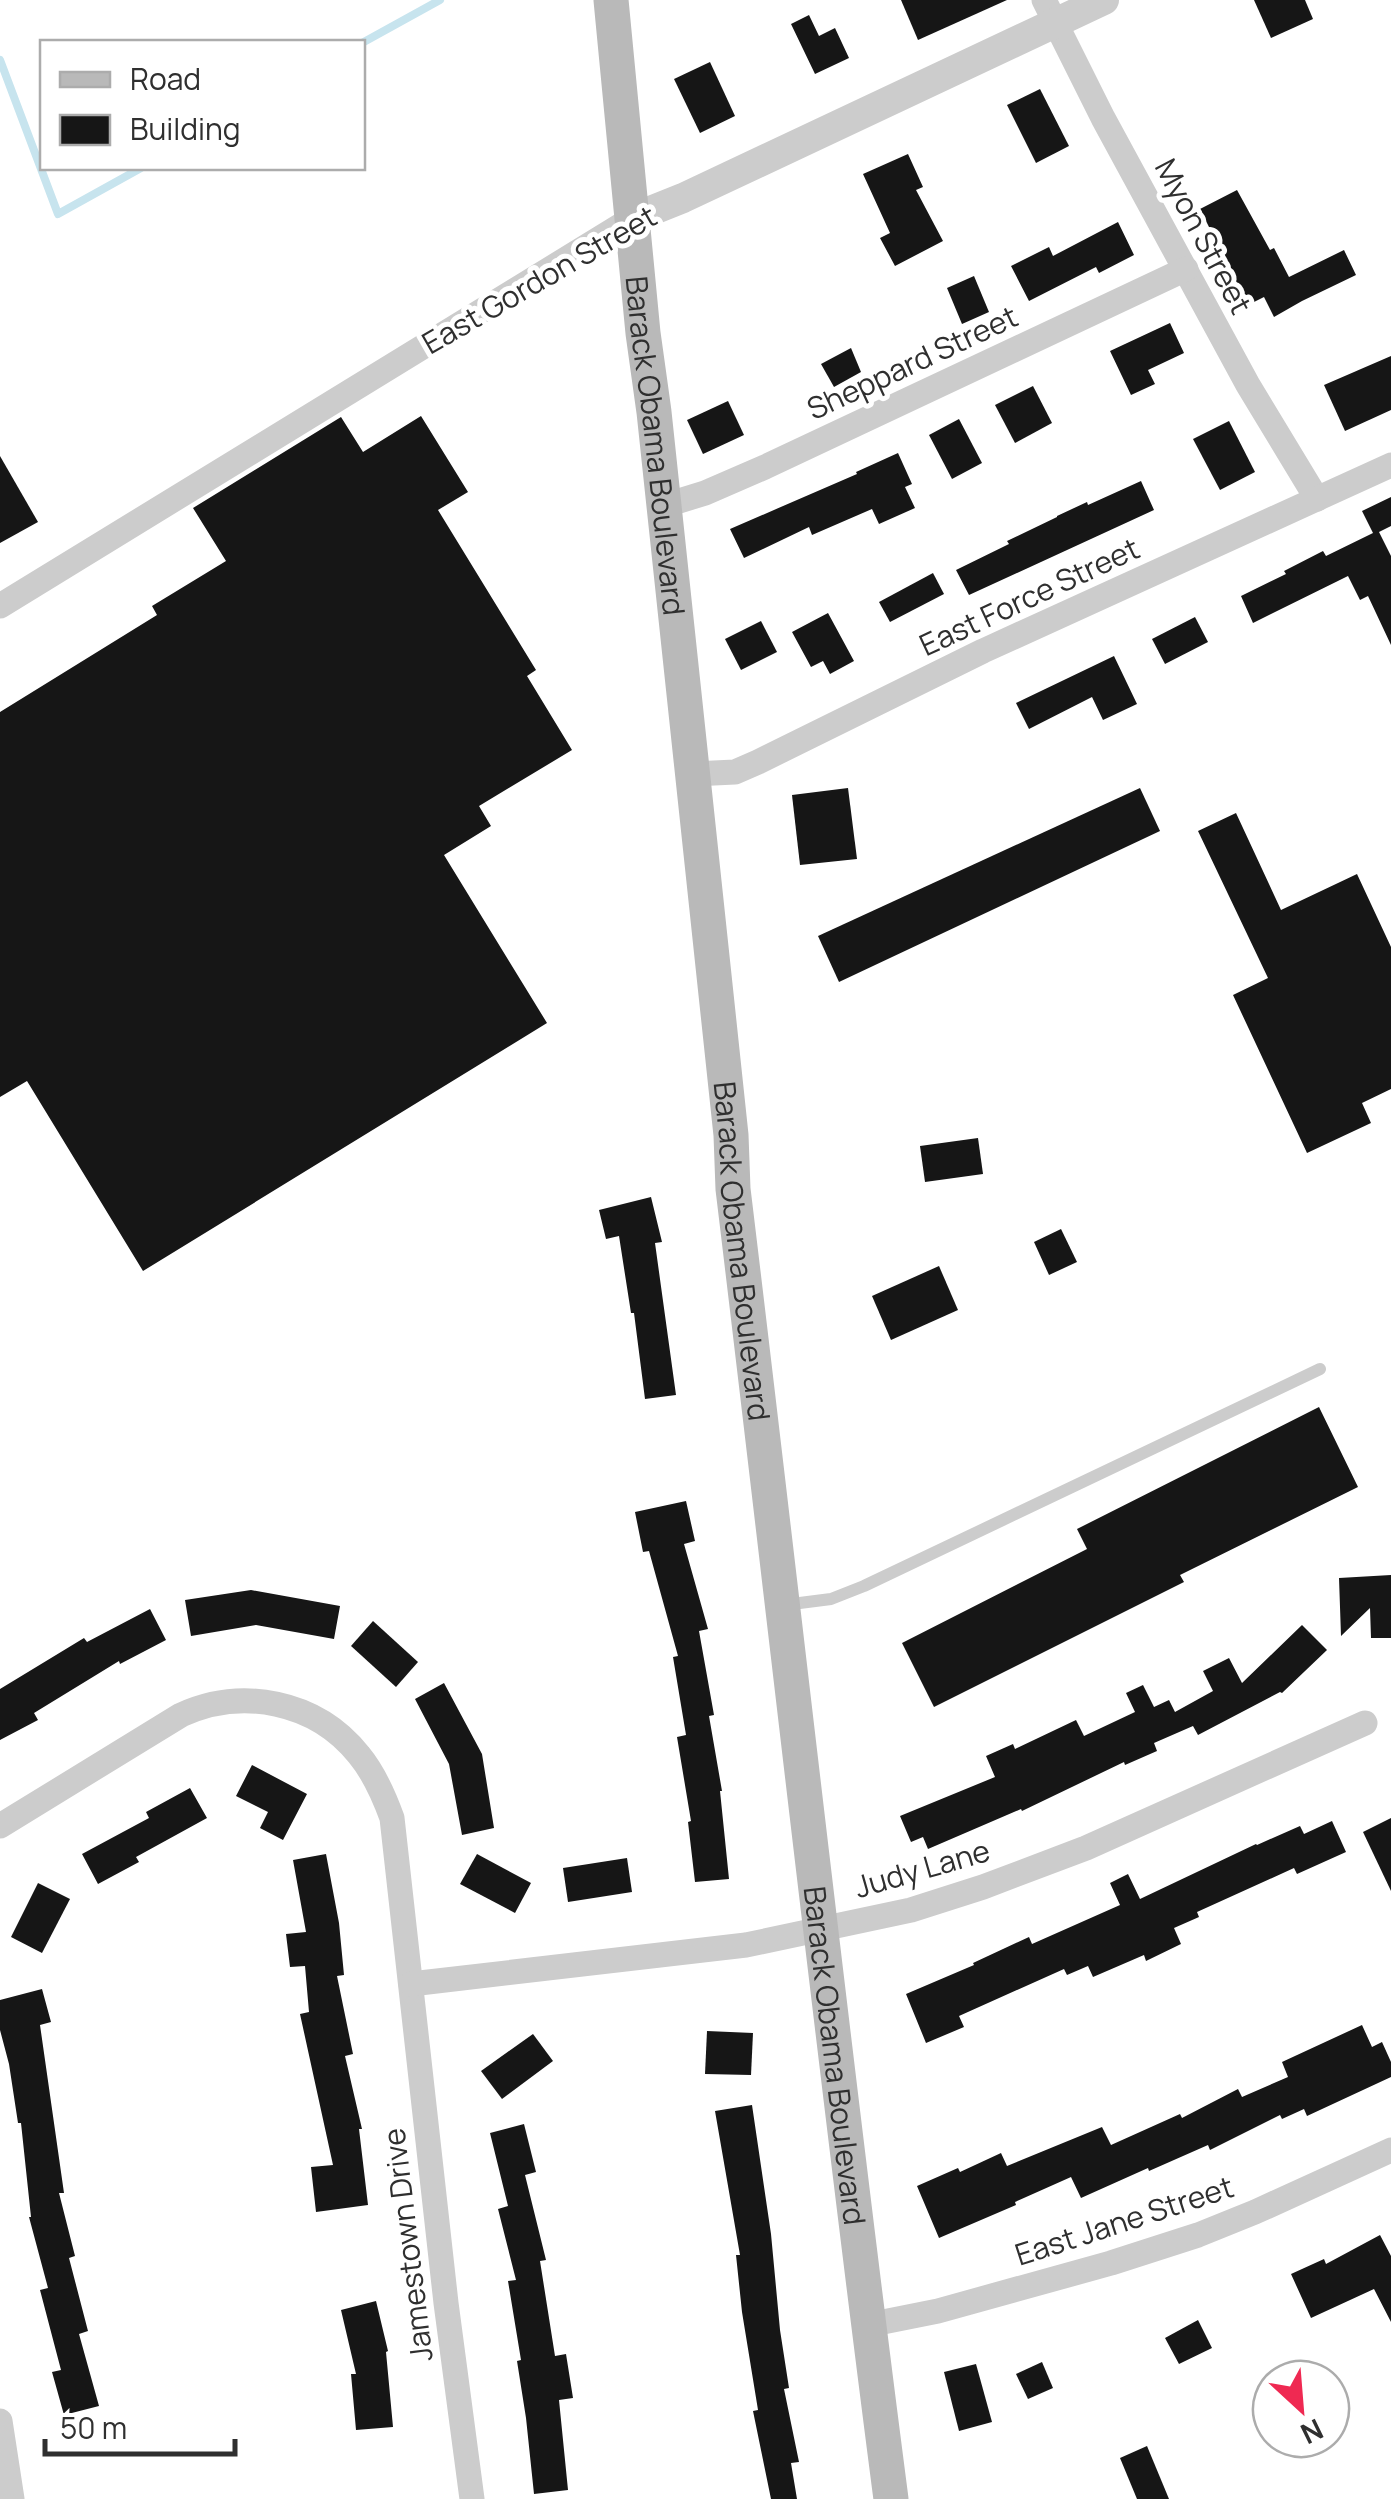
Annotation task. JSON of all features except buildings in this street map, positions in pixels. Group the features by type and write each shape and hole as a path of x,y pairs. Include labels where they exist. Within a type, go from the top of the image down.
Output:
{"main road":[{"name":"Barack Obama Boulevard","path":"610,0 731,1135 733,1189 891,2499"}],"street":[{"name":"East Gordon Street","path":"0,606 634,218 683,198 1050,11 1104,0"},
{"name":"Myon Street","path":"1050,11 1103,118 1248,385 1317,499"},
{"name":"Sheppard Street","path":"663,506 765,467 1186,269"},
{"name":"East Force Street","path":"693,774 735,772 758,762 983,652 1391,464"},
{"name":"Jamestown Drive","path":"0,1826 181,1715 227,1701 264,1701 293,1707 318,1720 359,1754 392,1818 472,2499"},
{"name":"Judy Lane","path":"411,1984 746,1945 911,1910 1086,1848 1365,1724"},
{"name":"East Jane Street","path":"868,2324 938,2311 1111,2264 1256,2212 1391,2150"},
{"path":"0,2421 12,2499"}],"lane":[{"path":"783,1605 831,1599 864,1586 1320,1369"}],"waterway":[{"path":"365,41 440,0"},
{"path":"0,60 40,166"},
{"path":"41,170 58,214 137,170"}]}
